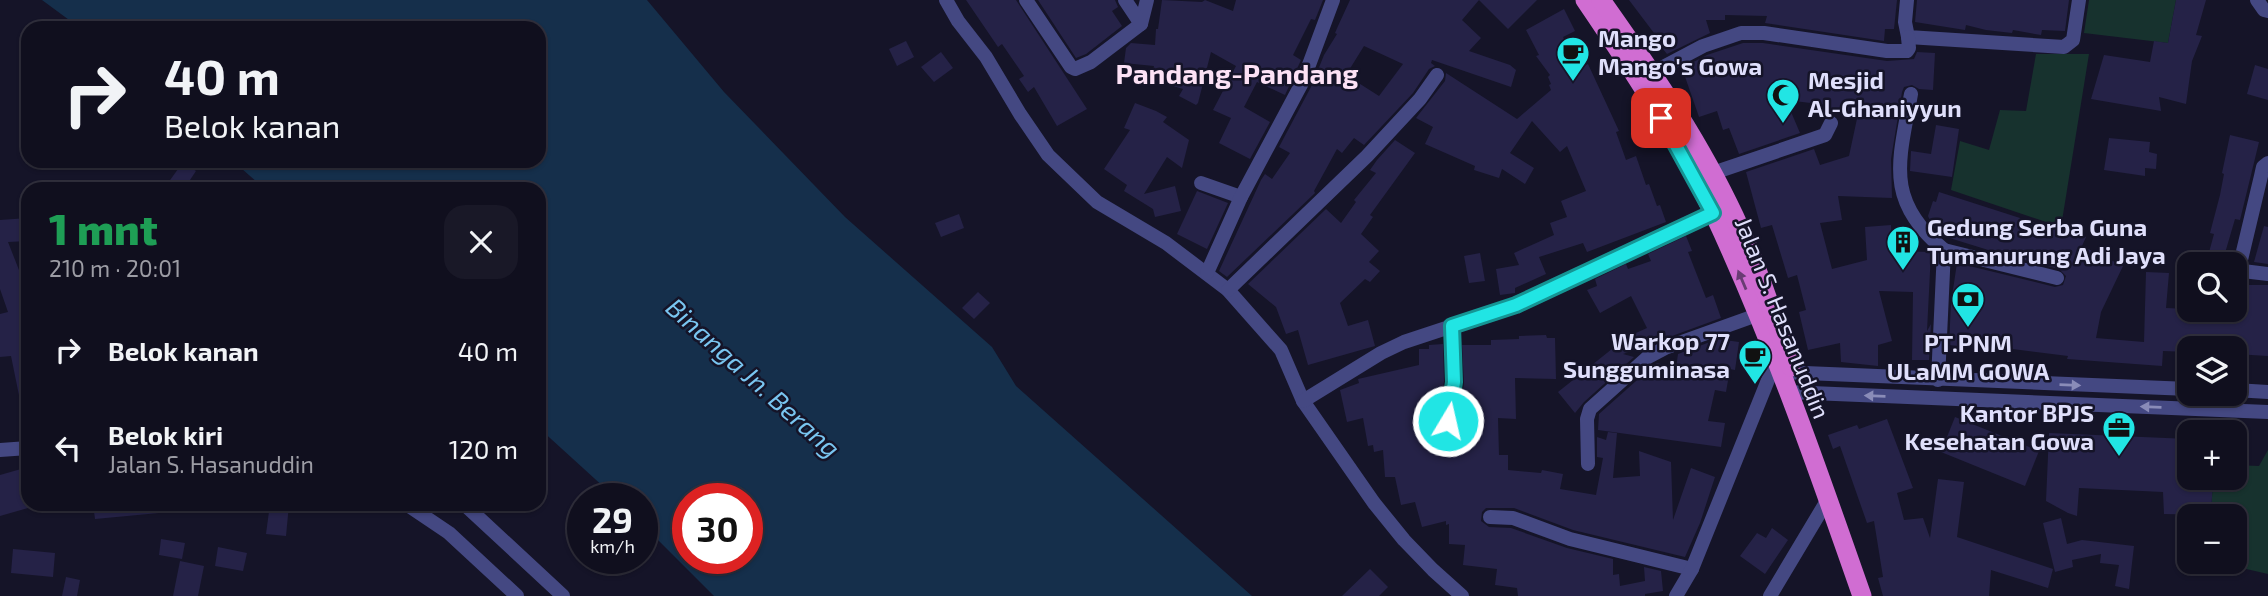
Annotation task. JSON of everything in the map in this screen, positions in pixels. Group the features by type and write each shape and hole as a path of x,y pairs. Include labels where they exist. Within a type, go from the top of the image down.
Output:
{"highway":[{"name":"Jalan S. Hasanuddin","path":"1585,0 1639,80 1713,213 1794,392 1871,596"},
{"name":"Jalan S. Hasanuddin","path":"1601,0 1652,73 1730,206 1774,311 1784,368"},
{"name":"Jalan S. Hasanuddin","path":"1794,392 1862,596"}],"street":[{"path":"946,0 1048,155 1097,202 1166,243 1228,290 1281,350 1303,401 1374,503 1404,540 1462,596"},
{"path":"1026,0 1071,67 1075,69 1091,62 1141,24 1147,0"},
{"path":"1125,0 1141,24"},
{"path":"1207,273 1241,197 1303,81 1333,0"},
{"path":"1652,73 1703,46 1741,33 1774,34 1887,51 1907,51 1907,0"},
{"path":"1908,37 2064,47 2073,40 2079,0"},
{"path":"2257,0 2264,10 2268,11"},
{"path":"1228,290 1367,156 1414,107 1437,75"},
{"path":"1911,94 1899,174 1900,186 1924,232 1944,250 2057,278"},
{"path":"1713,173 1825,135 1831,123"},
{"path":"2268,163 2263,167 2239,264 2243,271 2268,274"},
{"path":"1201,183 1241,197"},
{"path":"1303,401 1381,353 1404,342 1516,305 1713,213"},
{"path":"1938,380 1944,250"},
{"path":"1588,464 1587,419 1590,409 1636,367 1665,348 1757,315"},
{"path":"1448,421 1454,382 1452,326"},
{"path":"1676,596 1692,569 1784,368 1938,380 2177,389"},
{"path":"2247,390 2268,391"},
{"path":"1794,392 2268,412"},
{"path":"0,450 21,448"},
{"path":"1770,596 1828,499"},
{"path":"416,511 449,533 517,596"},
{"path":"472,511 563,596"},
{"path":"1490,517 1513,518 1570,539 1666,565 1692,569"}],"green space":[{"path":"2089,0 2176,0 2168,43 2084,33"},
{"path":"2036,54 2089,54 2061,227 1951,190 1960,141 1989,150 2000,110 2026,111"},
{"path":"2268,450 2268,574 2247,569 2247,504 2212,504 2212,490 2247,490 2247,466 2259,466"}],"water":[{"name":"Binanga Jn. Berang","path":"42,0 647,0 724,92 845,217 992,347 1016,386 1252,596 714,596 692,574 763,574 763,483 672,483 672,554 658,540 658,483 599,483 546,434 546,182 257,182 241,168 546,168 546,21 70,21"}],"building":[{"path":"966,0 1016,0 1087,109 1057,126 1034,87 1028,92 1019,79 1024,76 1002,44 998,47"},
{"path":"1038,0 1115,0 1118,7 1112,11 1122,26 1086,54 1076,58"},
{"path":"1162,0 1205,0 1233,11 1236,0 1323,0 1315,20 1311,19 1293,55 1301,60 1285,95 1257,82 1244,107 1270,122 1250,159 1219,143 1231,118 1213,110 1236,66 1211,52 1196,105 1179,96 1183,89 1150,79 1154,66 1124,63 1126,48 1131,43 1155,45"},
{"path":"1350,0 1479,0 1462,20 1481,38 1469,51 1510,65 1516,70 1511,87 1432,60 1431,63 1435,66 1429,69 1413,93 1364,145 1354,138 1342,153 1337,149 1315,193 1227,277 1219,271 1261,180 1265,174 1272,179 1290,153 1279,147 1337,34 1335,33","holes":["1364,46 1403,64 1379,96 1346,75"]},
{"path":"1479,0 1537,0 1508,29"},
{"path":"1629,0 1897,0 1894,29 1885,29 1884,41 1765,23 1767,16 1725,15 1725,20 1706,20 1710,33 1667,54"},
{"path":"1917,0 2069,0 2065,31 2042,30 2041,35 2013,30 2012,33 1986,30 1966,25 1965,30 1915,22"},
{"path":"2176,0 2206,0 2196,35 2202,36 2192,61 2186,104 2159,97 2161,111 2091,99 2104,55 2150,62 2154,41 2168,43"},
{"path":"1564,9 1575,31 1563,37 1580,68 1588,64 1619,131 1616,132 1626,160 1636,156 1646,185 1649,184 1666,222 1587,252 1583,243 1539,257 1546,274 1515,288 1515,293 1500,295 1496,269 1519,265 1514,253 1554,235 1550,223 1567,217 1561,201 1586,191 1567,146 1560,152 1532,121 1510,153 1534,168 1525,184 1502,169 1499,178 1474,170 1475,166 1425,144 1433,127 1416,118 1445,81 1446,73 1517,119 1551,90 1548,77 1550,75 1536,56 1539,55 1526,30"},
{"path":"906,41 914,57 897,66 889,49"},
{"path":"1743,43 1763,43 1887,61 1914,59 1917,52 1935,53 1933,90 1919,89 1912,85 1904,87 1902,92 1891,159 1892,198 1838,196 1842,220 1820,223 1832,269 1867,260 1865,227 1891,225 1892,251 1931,252 1927,331 1931,324 1929,360 1912,360 1913,292 1879,291 1892,341 1878,345 1878,366 1841,362 1840,343 1808,350 1799,312 1806,310 1797,275 1788,278 1772,225 1761,228 1746,172 1814,149 1820,165 1849,156 1858,114 1827,109 1827,105 1786,100 1800,133 1739,154 1729,128 1723,130 1717,111 1699,117 1682,68 1707,55"},
{"path":"941,52 953,68 934,82 921,67"},
{"path":"2255,65 2268,69 2268,100 2247,94"},
{"path":"1135,103 1167,117 1163,122 1189,140 1182,168 1167,157 1144,194 1175,186 1181,211 1155,217 1153,209 1124,191 1127,185 1104,169 1130,130 1124,128"},
{"path":"1936,125 1959,129 1952,177 1910,171 1911,151 1931,154"},
{"path":"2230,135 2259,142 2240,220 2235,219 2225,252 2209,252 2214,234 2210,233 2220,195"},
{"path":"2109,138 2150,142 2149,152 2157,154 2156,169 2145,168 2145,176 2104,170"},
{"path":"1395,140 1415,153 1370,215 1373,217 1361,234 1379,251 1369,262 1380,271 1370,282 1365,279 1340,303 1348,326 1368,320 1375,346 1308,365 1298,330 1286,334 1276,307 1248,284 1326,209 1341,223 1356,202 1354,200 1376,173 1370,170"},
{"path":"179,168 192,168 196,171 189,182 169,182"},
{"path":"1197,191 1228,203 1207,249 1177,234"},
{"path":"1939,192 2064,232 2065,229 2086,237 2082,246 2123,266 2101,312 2096,338 2144,342 2146,272 2169,273 2166,308 2177,308 2177,322 2247,322 2247,285 2268,285 2268,356 2247,355 2247,336 2177,336 2177,352 2163,351 2162,366 2067,359 2068,356 1989,346 1989,349 1949,345 1957,263 2055,287 2063,285 2066,276 2059,269 1943,236 1932,225 1928,216 1933,201 1936,202"},
{"path":"959,214 964,228 941,237 935,223"},
{"path":"21,218 21,241 8,242 21,275 21,405 11,356 0,357 0,314 8,312 0,289 0,220"},
{"path":"2264,226 2268,227 2268,264 2254,262"},
{"path":"1686,236 1692,251 1688,252 1706,298 1713,295 1721,318 1623,354 1634,357 1575,413 1558,392 1627,337 1647,328 1631,296 1600,313 1587,290 1597,286 1595,279 1626,264 1628,269 1651,261 1648,254"},
{"path":"1480,253 1485,281 1469,283 1464,256"},
{"path":"978,292 990,303 974,319 962,308"},
{"path":"1546,335 1547,338 1555,338 1556,379 1515,378 1516,419 1498,418 1499,455 1508,455 1508,470 1541,473 1542,470 1563,474 1560,489 1596,495 1603,458 1597,457 1597,437 1606,440 1608,432 1617,433 1613,478 1640,476 1639,451 1671,462 1673,520 1691,468 1715,477 1700,523 1685,557 1573,530 1514,508 1486,508 1482,512 1481,521 1489,527 1511,528 1567,548 1613,559 1613,575 1619,574 1620,586 1645,581 1644,567 1661,571 1663,591 1645,596 1518,596 1517,588 1495,585 1497,569 1463,565 1465,545 1449,544 1449,524 1446,525 1446,521 1422,527 1415,502 1401,505 1395,477 1385,477 1383,450 1374,452 1373,445 1368,446 1363,418 1347,422 1340,390 1359,383 1358,379 1419,365 1419,349 1443,344 1444,381 1438,420 1443,429 1452,430 1458,422 1464,383 1462,345 1491,345 1491,340"},
{"path":"1718,339 1739,342 1735,370 1730,369 1726,392 1715,390 1708,421 1725,423 1721,447 1598,430 1599,414 1654,365 1657,363 1676,368 1678,354"},
{"path":"1955,417 2039,451 2025,486 1941,452"},
{"path":"1887,419 1913,488 1897,493 1904,520 1923,518 1930,538 1938,479 1964,482 1957,537 2053,569 2048,588 1991,570 1989,596 1883,596 1878,578 1883,577 1874,521 1867,523 1840,446 1833,449 1828,435 1857,425 1859,429"},
{"name":"Kantor BPJS Kesehatan Gowa","path":"2049,433 2177,438 2177,490 2212,490 2212,504 2177,504 2177,514 2164,514 2163,492 2079,488 2077,516 2046,501"},
{"path":"21,469 21,510 0,516 0,475"},
{"path":"94,511 159,511 159,513 95,519"},
{"path":"269,511 288,511 286,536 266,534"},
{"path":"2061,518 2067,544 2082,540 2134,546 2129,589 2115,586 2119,565 2100,563 2101,554 2072,560 2073,567 2055,572 2043,523"},
{"path":"1772,528 1788,540 1765,574 1740,556 1757,533 1766,538"},
{"path":"161,539 185,543 182,559 159,555"},
{"path":"218,547 247,553 243,571 215,566"},
{"path":"13,549 55,553 53,577 11,573"},
{"path":"180,561 204,566 198,596 173,596"},
{"path":"1370,569 1388,587 1379,596 1342,596"},
{"path":"66,577 80,580 77,596 62,596"}],"place":[{"name":"Mango Mango's Gowa","path":"1573,83"},
{"name":"Mesjid Al-Ghaniyyun","path":"1783,125"},
{"name":"Gedung Serba Guna Tumanurung Adi Jaya","path":"1903,272"},
{"name":"PT.PNM ULaMM GOWA","path":"1968,329"},
{"name":"Warkop 77 Sungguminasa","path":"1755,386"},
{"name":"Kantor BPJS Kesehatan Gowa","path":"2119,458"}],"district":[{"name":"Pandang-Pandang","path":"1237,74"}],"route":[{"path":"1448,421 1454,382 1452,326 1499,312 1553,289 1713,213 1661,118"}]}
